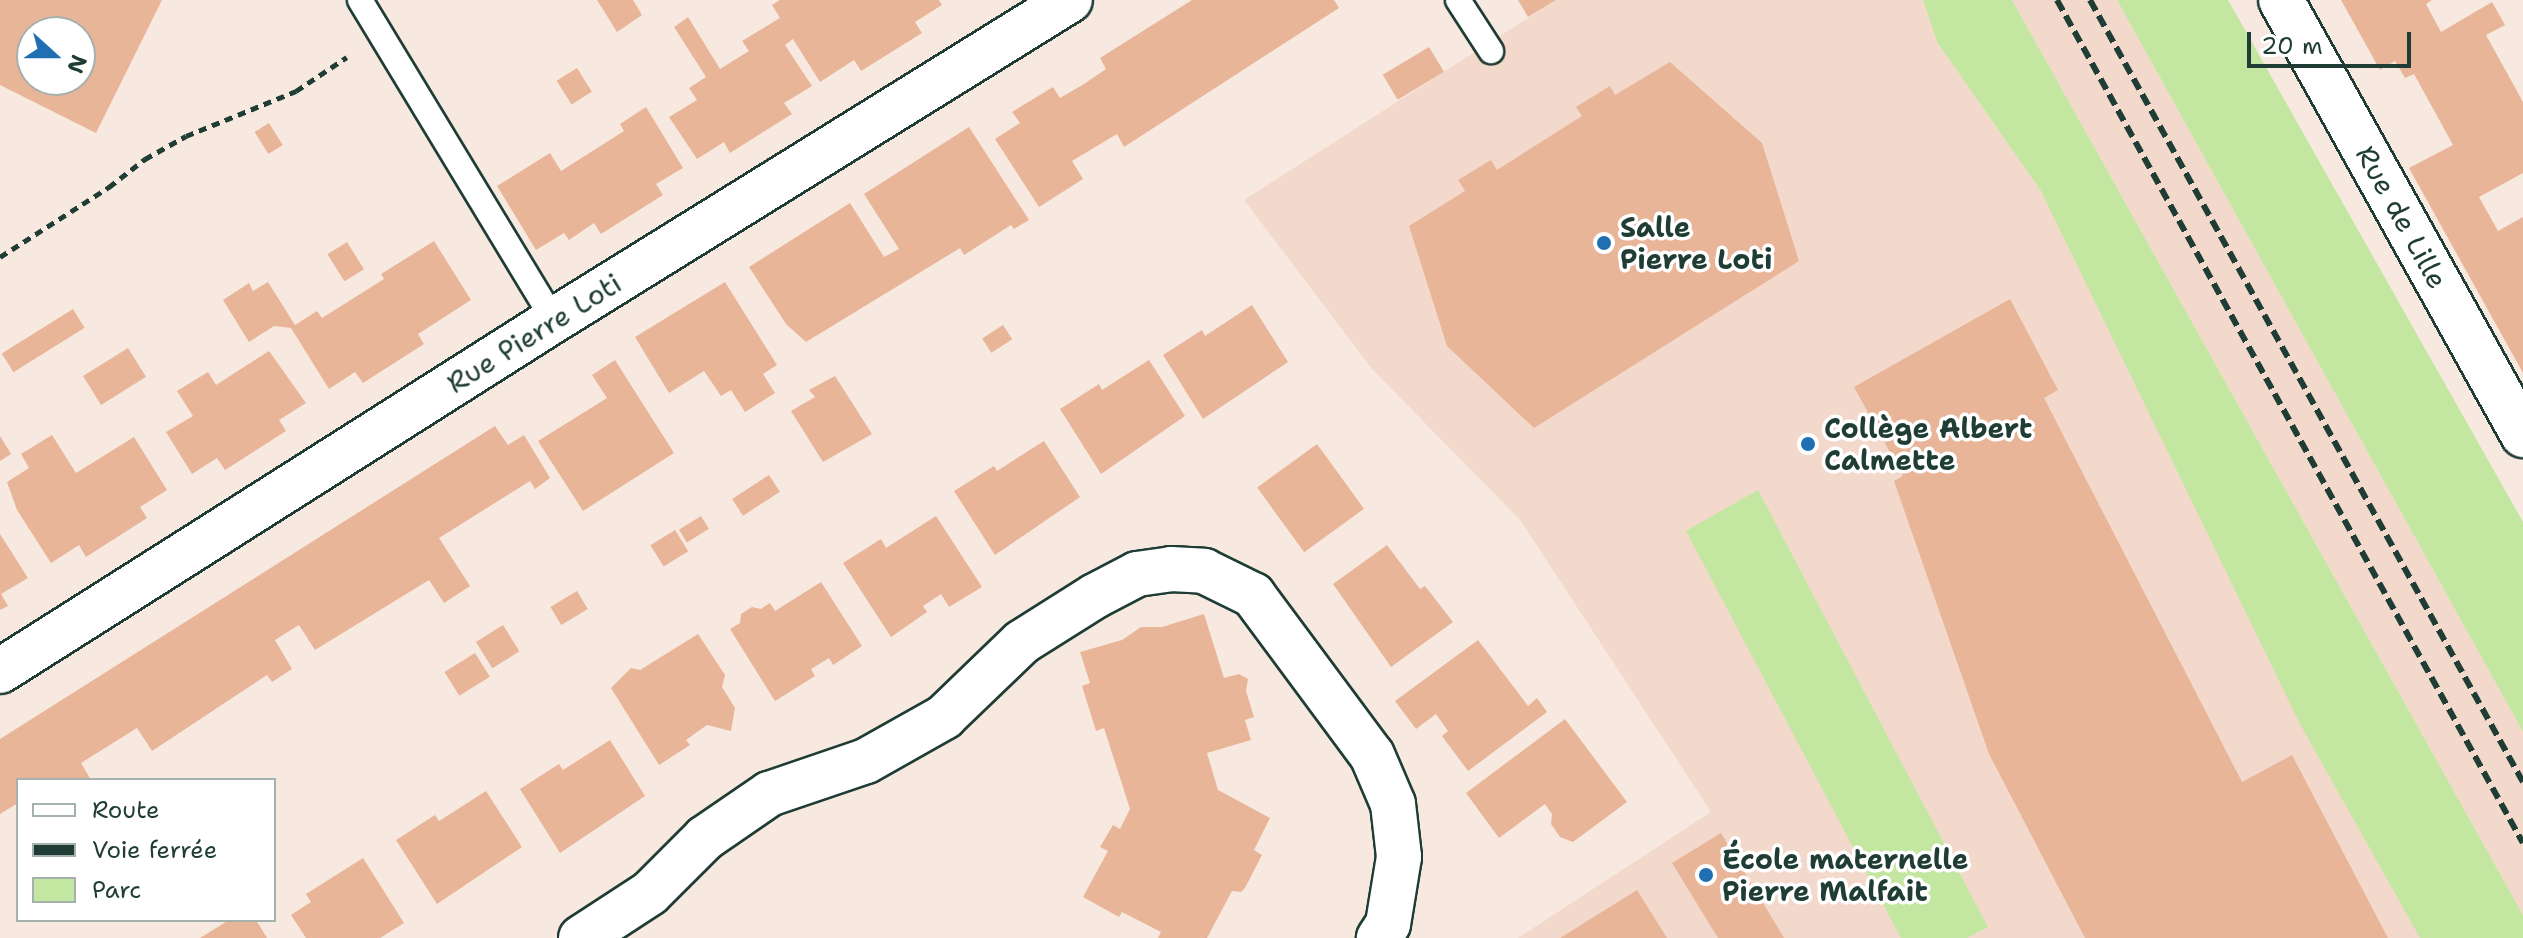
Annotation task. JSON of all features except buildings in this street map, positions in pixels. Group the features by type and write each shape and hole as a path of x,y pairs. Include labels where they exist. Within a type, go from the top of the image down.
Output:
{"street":[{"name":"Rue Pierre Loti","path":"0,671 554,320 1012,15 1070,0"},
{"name":"Rue de Lille","path":"2281,0 2523,435"},
{"path":"581,938 650,893 705,838 769,794 866,761 944,717 1022,642 1095,596 1137,574 1171,569 1204,571 1253,595 1372,755 1393,804 1399,857 1388,924 1379,938"}],"lane":[{"path":"360,0 554,320"},
{"path":"1458,0 1491,51"}],"path":[{"path":"0,257 109,187 145,159 186,136 296,91 382,34"}],"shaded area":[{"name":"Collège Albert Calmette","path":"1556,0 1923,0 1937,42 2041,191 2424,938 1518,938 1711,812 1520,520 1372,369 1244,200"},
{"path":"2012,0 2117,0 2523,732 2523,915"}],"green space":[{"path":"1923,0 2012,0 2523,915 2523,938 2420,938 2300,724 2041,191 1937,42"},
{"path":"2117,0 2228,0 2523,522 2523,732"},
{"path":"1758,490 1988,927 1967,938 1901,938 1686,531"}],"railway":[{"path":"2057,0 2523,843"},
{"path":"2090,0 2523,782"}],"place":[{"name":"Salle Pierre Loti","path":"1604,243"},
{"name":"Collège Albert Calmette","path":"1808,444"},
{"name":"École maternelle Pierre Malfait","path":"1706,875"}]}
